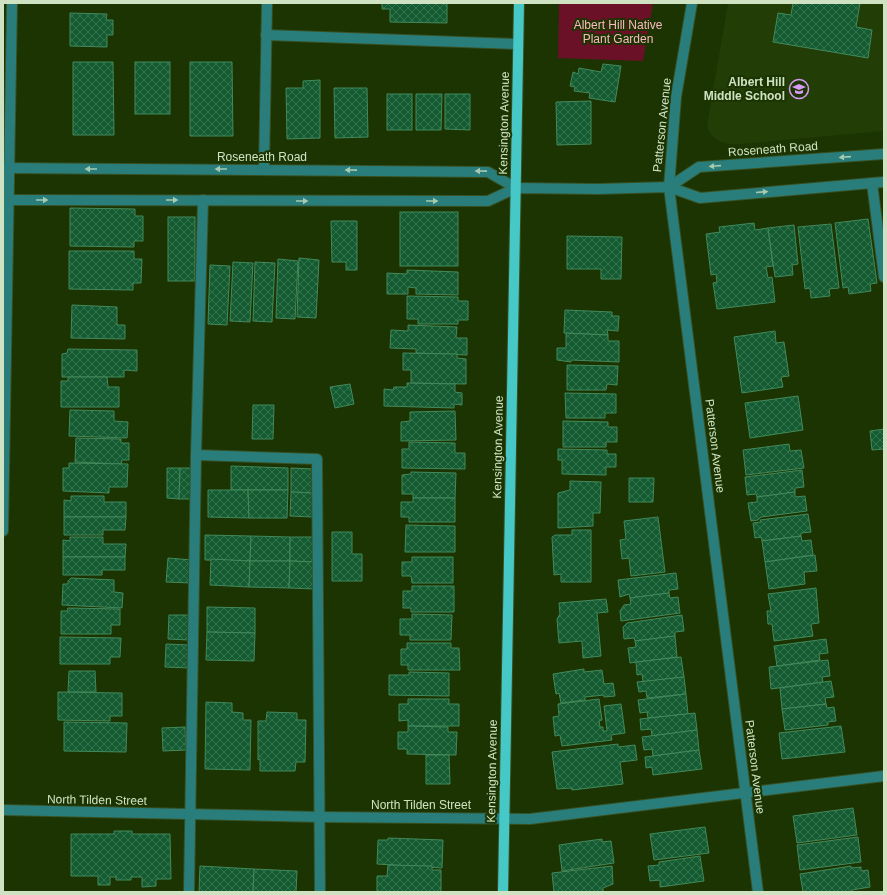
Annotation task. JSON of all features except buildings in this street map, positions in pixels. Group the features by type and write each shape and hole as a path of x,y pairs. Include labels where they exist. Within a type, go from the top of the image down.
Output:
{"main road":[{"name":"Kensington Avenue","path":"503,892 519,3"}],"street":[{"path":"3,531 6,168 12,3"},
{"path":"264,169 267,3"},
{"name":"Patterson Avenue","path":"692,3 676,96 669,188 758,892"},
{"path":"266,35 518,44"},
{"name":"Roseneath Road","path":"669,188 699,167 884,154"},
{"name":"Roseneath Road","path":"6,168 488,172 516,188"},
{"name":"Roseneath Road","path":"6,200 488,201 516,188 669,188 700,198 884,182"},
{"path":"872,183 884,277"},
{"path":"189,892 196,455 203,200"},
{"path":"196,455 317,459 320,892"},
{"name":"North Tilden Street","path":"3,810 191,815 530,819 884,776"}],"shaded area":[{"name":"Albert Hill Middle School","path":"728,3 884,3 884,131 741,144 728,144 719,141 711,135 707,126"}],"green space":[{"name":"Albert Hill Native Plant Garden","path":"559,3 653,3 643,61 558,58"}],"place":[{"name":"Albert Hill Middle School","path":"799,89"}]}
